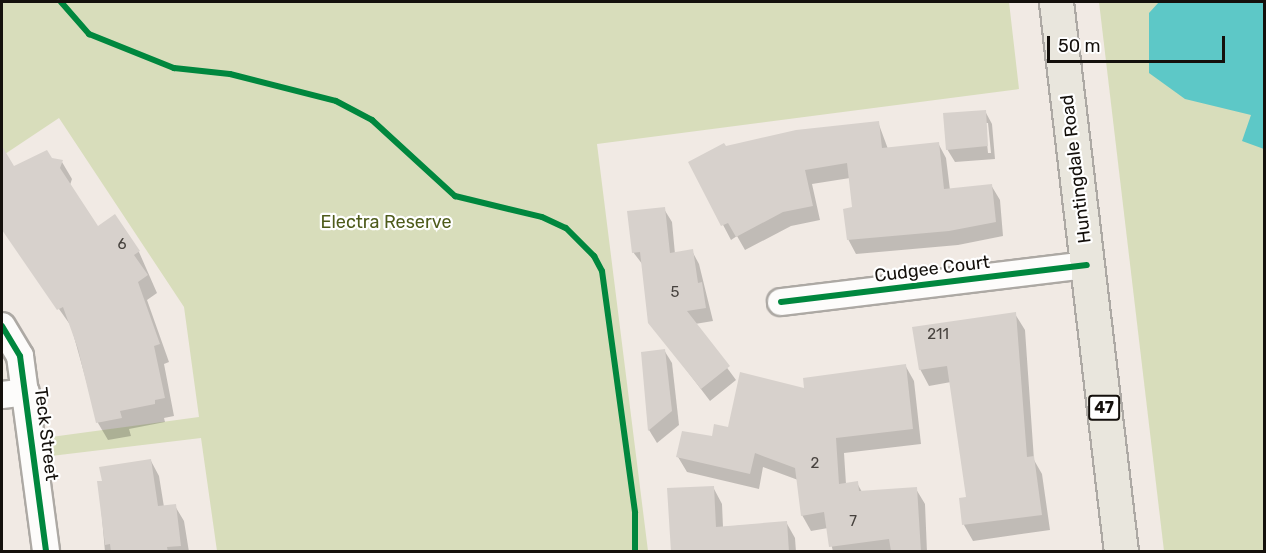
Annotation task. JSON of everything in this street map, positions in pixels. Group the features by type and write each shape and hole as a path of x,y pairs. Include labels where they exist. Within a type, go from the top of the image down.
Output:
{"main road":[{"name":"Huntingdale Road","path":"1055,4 1120,552"}],"street":[{"name":"Cudgee Court","path":"780,302 1087,265"},
{"name":"Teck Street","path":"2,326 20,356 14,393 46,552"}],"green space":[{"name":"Electra Reserve","path":"2,2 1009,2 1019,89 597,144 648,551 217,551 201,438 51,456 51,437 199,417 184,307 59,118 2,156"},
{"path":"1099,2 1264,2 1264,551 1164,551"}],"water":[{"path":"1159,2 1264,2 1264,149 1242,141 1251,115 1185,99 1149,73 1149,13"}],"building":[{"path":"986,110 988,146 946,150 943,113"},
{"path":"879,121 882,148 939,142 944,189 992,184 996,222 949,231 847,240 843,209 852,207 847,163 805,170 813,206 783,212 736,237 728,223 721,226 688,162 724,143 726,146 796,130"},
{"path":"2,146 14,166 47,150 52,158 63,160 60,168 98,226 115,214 140,251 134,255 148,275 138,282 160,344 154,346 165,398 155,400 155,404 120,411 122,418 96,423 78,349 63,307 57,310 2,230"},
{"path":"665,207 670,253 693,249 698,283 702,282 706,308 687,311 730,366 701,389 648,323 640,252 632,253 627,211"},
{"path":"1016,312 1027,457 1034,456 1042,515 962,525 959,498 966,497 947,366 919,370 912,327"},
{"path":"665,349 672,411 648,431 641,352"},
{"path":"906,364 913,429 836,438 839,484 858,481 859,491 917,487 921,552 891,551 889,539 829,547 824,512 801,516 795,468 755,453 750,474 676,457 682,431 712,436 714,424 728,427 740,372 804,388 803,378"},
{"path":"151,459 158,506 176,504 181,546 167,547 168,552 111,552 110,544 105,545 97,481 102,481 99,467"},
{"path":"714,486 716,527 787,521 789,552 671,552 667,488"}],"cycle path":[{"path":"61,2 89,34 174,68 230,74 336,101 372,120 455,196 542,217 566,228 594,256 602,271 635,513 635,552"},
{"path":"781,302 1087,265"},
{"path":"2,326 20,356 46,552"}]}
